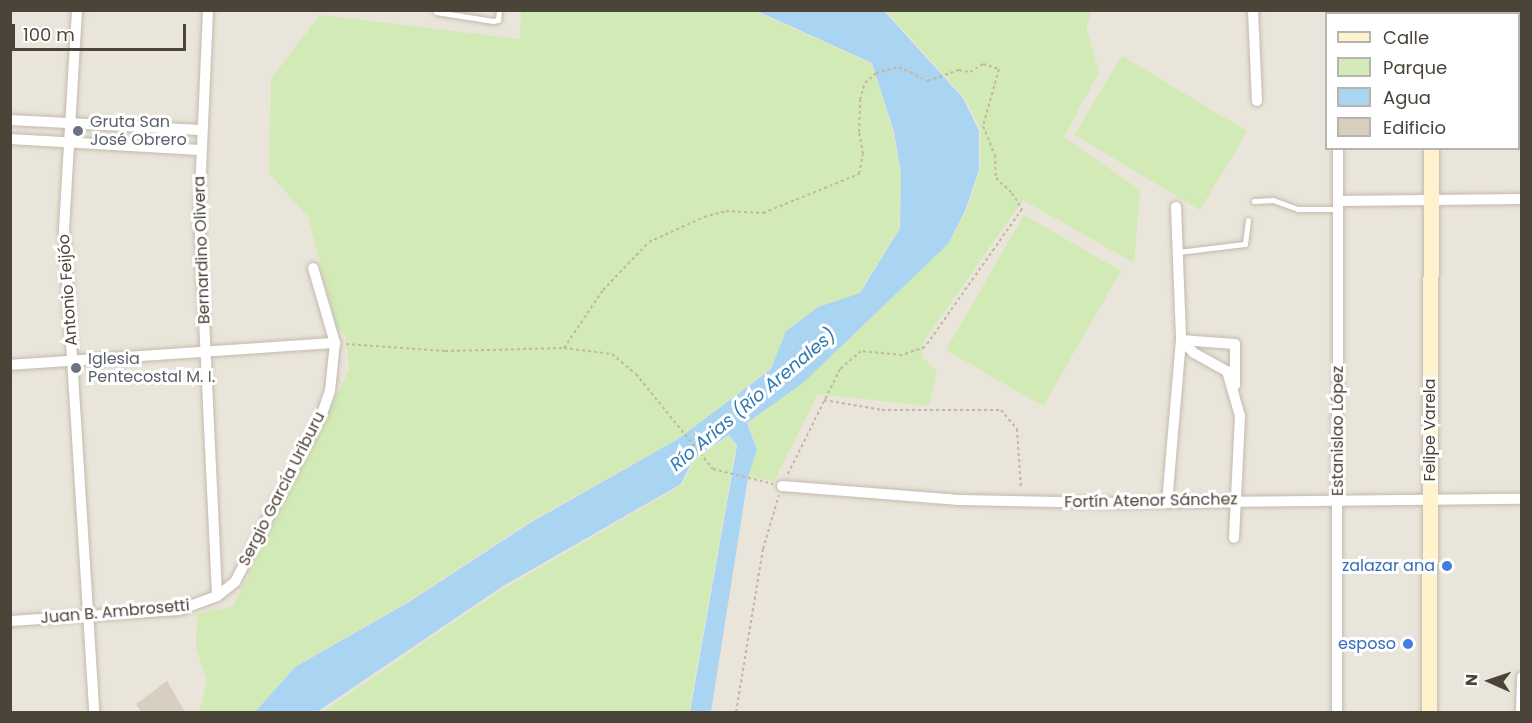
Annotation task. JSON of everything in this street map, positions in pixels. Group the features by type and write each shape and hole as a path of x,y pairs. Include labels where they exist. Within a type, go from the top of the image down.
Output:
{"street":[{"name":"Antonio Feijóo","path":"76,10 64,220 90,616 94,712"},
{"name":"Bernardino Olivera","path":"208,10 200,150 205,352 217,597"},
{"path":"1253,10 1257,101"},
{"path":"10,120 201,130"},
{"path":"10,139 200,150"},
{"name":"Estanislao López","path":"1337,712 1338,150"},
{"name":"Felipe Varela","path":"1430,712 1431,150"},
{"path":"1338,205 1431,199 1521,199"},
{"path":"1167,503 1181,340 1176,207"},
{"name":"Sergio García Uriburu","path":"217,597 235,582 322,414 334,371 335,343 313,268"},
{"path":"1181,340 1194,353 1227,371 1235,389"},
{"path":"1181,340 1234,344 1235,389 1241,434 1234,537"},
{"path":"10,365 335,343"},
{"name":"Fortín Atenor Sánchez","path":"782,486 863,494 1022,501 1167,503 1338,499 1521,500"},
{"name":"Juan B. Ambrosetti","path":"10,621 179,610 217,597"},
{"path":"1521,677 1521,712"}],"lane":[{"path":"436,12 493,21 498,20 499,10"},
{"path":"1254,201 1273,200 1298,209 1338,205"},
{"path":"1178,252 1245,244 1248,220"}],"path":[{"path":"564,348 603,290 649,242 704,217 726,211 763,213 859,174 863,154 858,132 860,100 865,83 889,67 928,81 959,70 970,72 983,64 999,69 983,126 995,155 996,178 1012,193 1022,209 926,347 903,355 861,351 840,369 782,486 763,549 736,712"},
{"path":"335,343 445,351 564,348 604,351 620,358 712,470 782,486"},
{"path":"823,400 882,410 937,413 991,409 1007,413 1017,429 1021,449 1022,501"}],"shaded area":[{"path":"1434,10 1521,11 1521,105 1520,12"},
{"path":"10,11 1521,11 1521,712 11,712"}],"green space":[{"path":"521,11 755,11 872,64 893,132 901,173 899,228 859,293 817,307 786,331 771,368 678,439 529,522 409,601 294,667 255,712 199,712 207,681 196,648 197,614 233,606 349,370 346,336 337,328 308,217 269,173 271,79 320,15 520,39"},
{"path":"886,11 1092,11 1086,27 1099,72 1064,137 1140,190 1134,263 1023,200 924,341 922,357 937,371 929,406 818,394 774,481 748,477 757,450 748,423 804,382 948,244 966,212 980,171 981,130 964,97"},
{"path":"1122,56 1247,131 1200,210 1075,135"},
{"path":"1024,215 1121,271 1043,406 946,350"},
{"path":"729,436 736,446 689,712 322,712 501,590 682,485 694,460"}],"water":[{"name":"Río Arias (Río Arenales)","path":"757,11 885,12 963,98 979,131 979,170 965,211 948,244 804,382 747,423 757,450 748,477 711,712 690,712 737,446 729,435 693,459 681,484 503,586 317,712 255,712 295,667 409,602 530,523 678,439 771,369 786,331 818,307 860,293 900,228 901,173 894,132 872,63"}],"building":[{"path":"167,681 185,712 141,712 136,704"}],"place":[{"name":"Gruta San José Obrero","path":"78,131"},
{"name":"Iglesia Pentecostal M. I.","path":"76,368"},
{"name":"zalazar ana","path":"1447,566"},
{"name":"esposo","path":"1408,644"}]}
